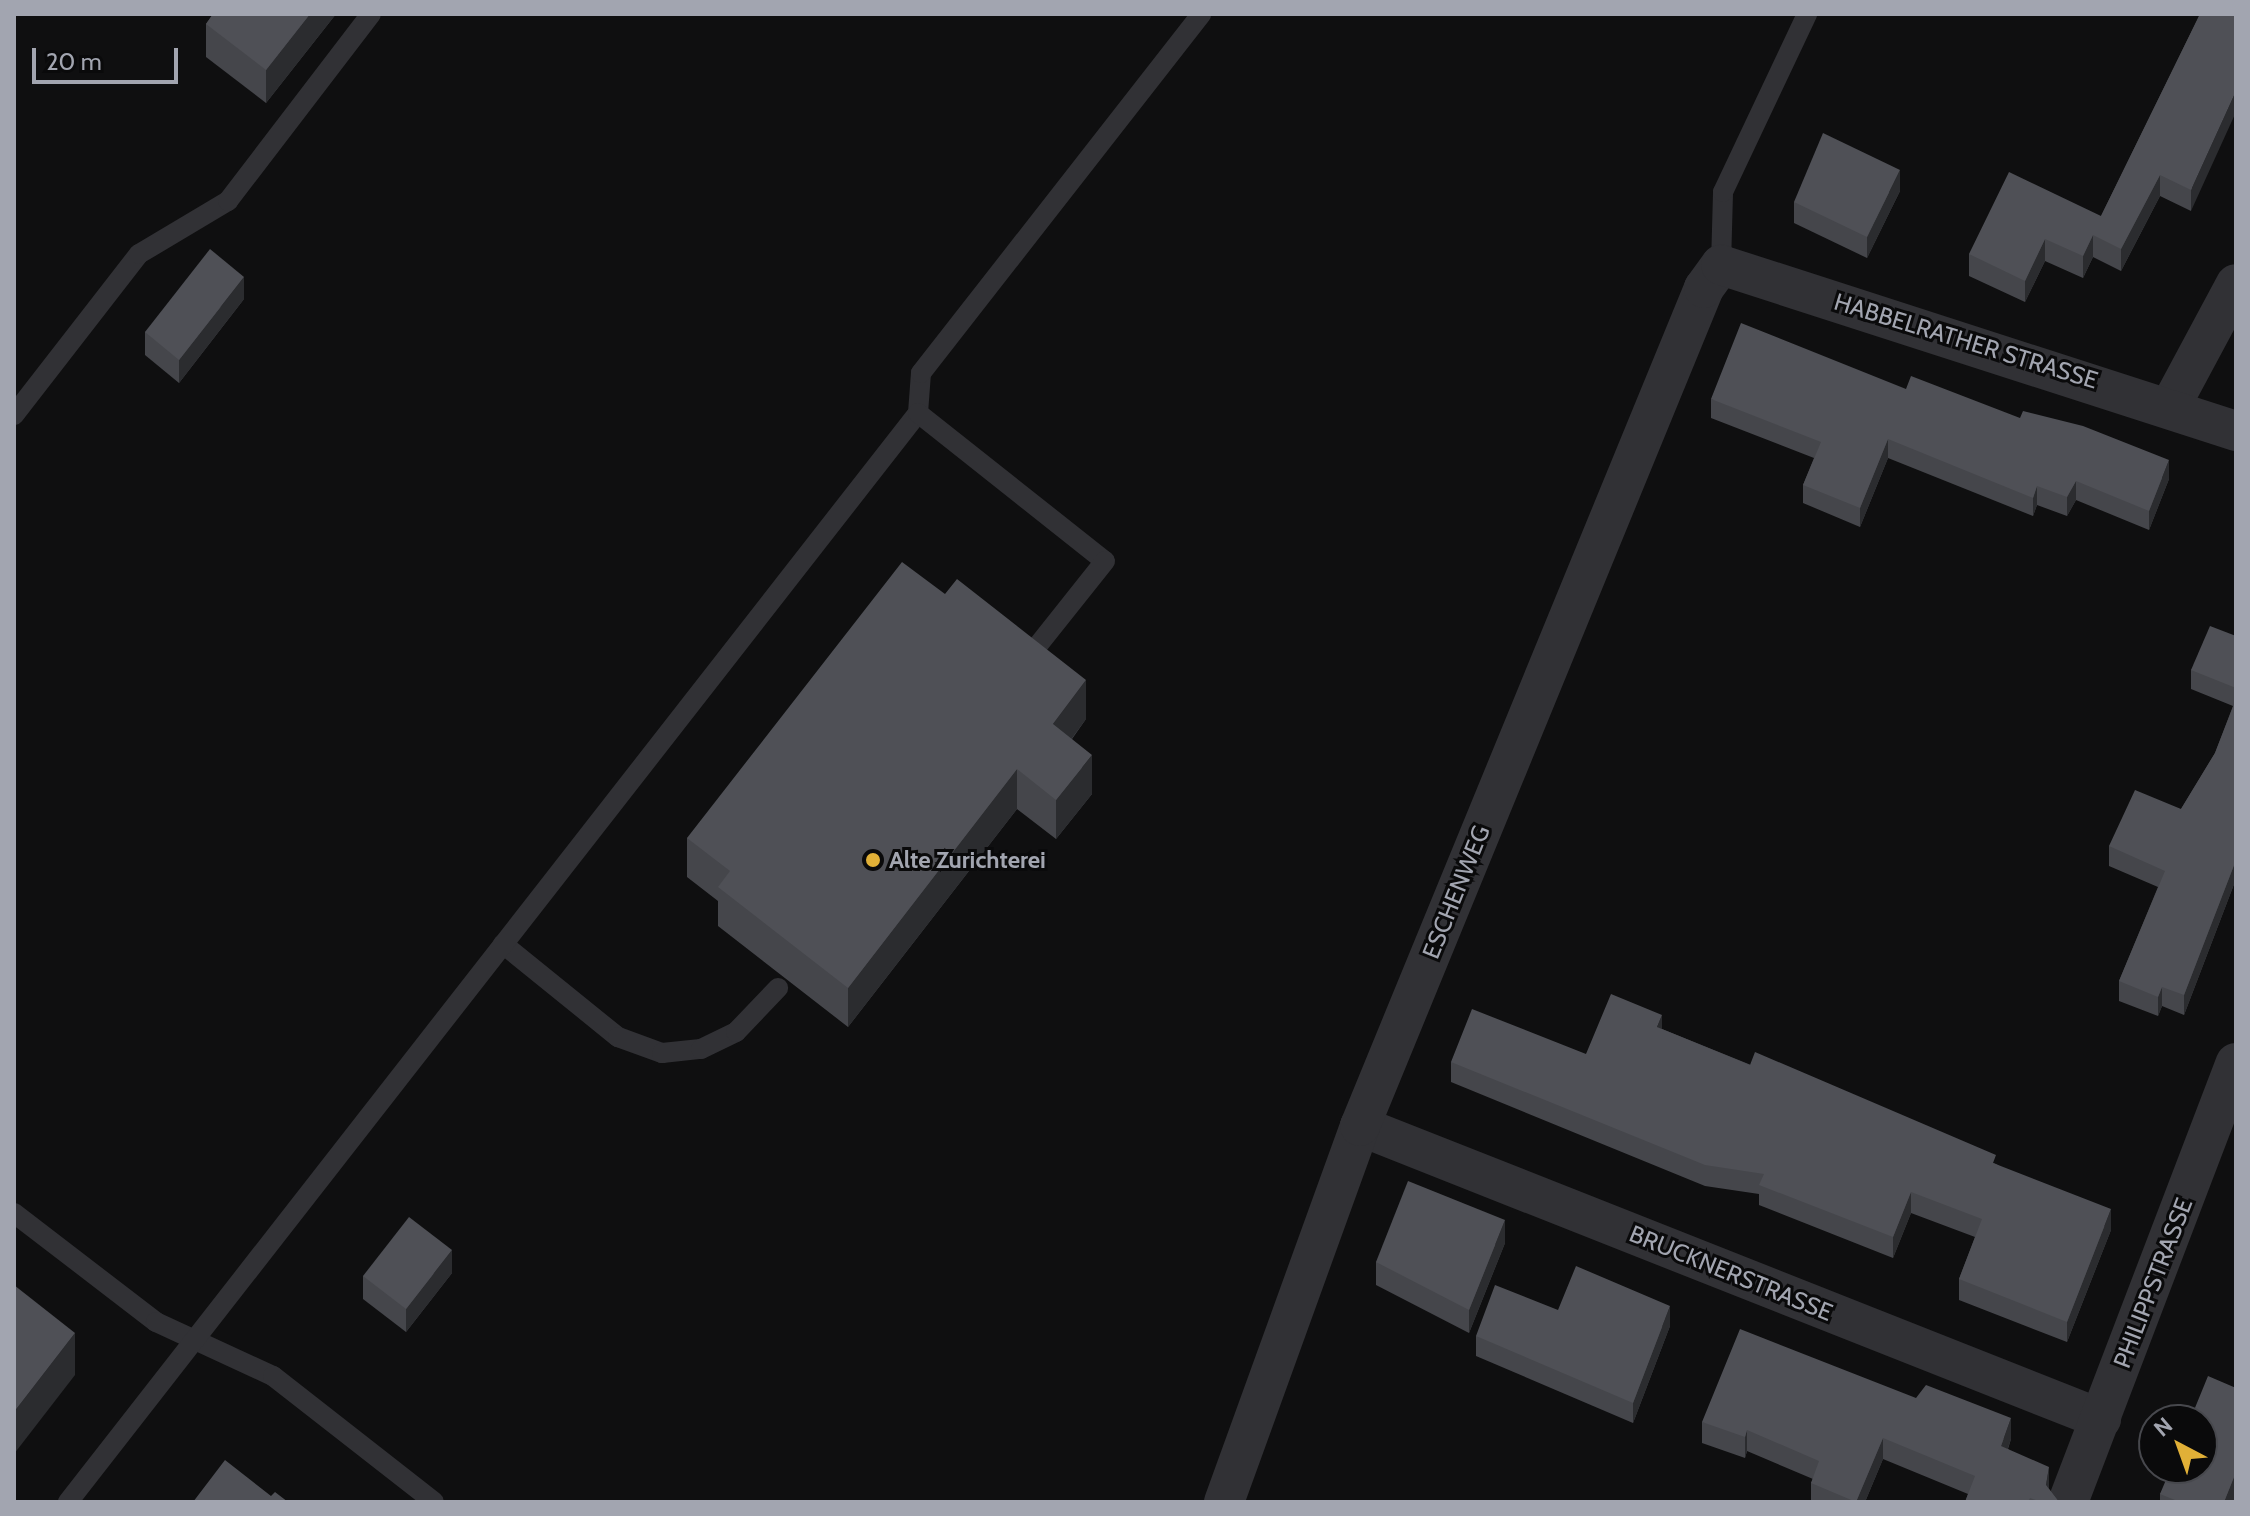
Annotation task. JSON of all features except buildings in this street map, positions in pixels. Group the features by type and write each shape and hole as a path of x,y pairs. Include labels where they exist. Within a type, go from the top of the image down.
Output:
{"street":[{"name":"HABBELRATHER STRASSE","path":"1713,276 2171,405 2236,431"},
{"name":"ESCHENWEG","path":"1224,1502 1360,1126 1713,276"},
{"path":"2171,405 2236,284"},
{"name":"PHILIPPSTRASSE","path":"2068,1502 2236,1063"},
{"name":"BRUCKNERSTRASSE","path":"1360,1126 2101,1419"}],"lane":[{"path":"14,415 139,254 228,201 371,14"},
{"path":"68,1502 196,1344 503,944 918,413 921,373 1201,14"},
{"path":"1713,276 1723,192 1807,14"},
{"path":"918,413 1105,561 1031,654"},
{"path":"503,944 618,1037 662,1053 701,1049 736,1032 778,988"},
{"path":"14,1213 156,1322 196,1344 273,1376 434,1502"}],"place":[{"name":"Alte Zurichterei","path":"873,860"}]}
